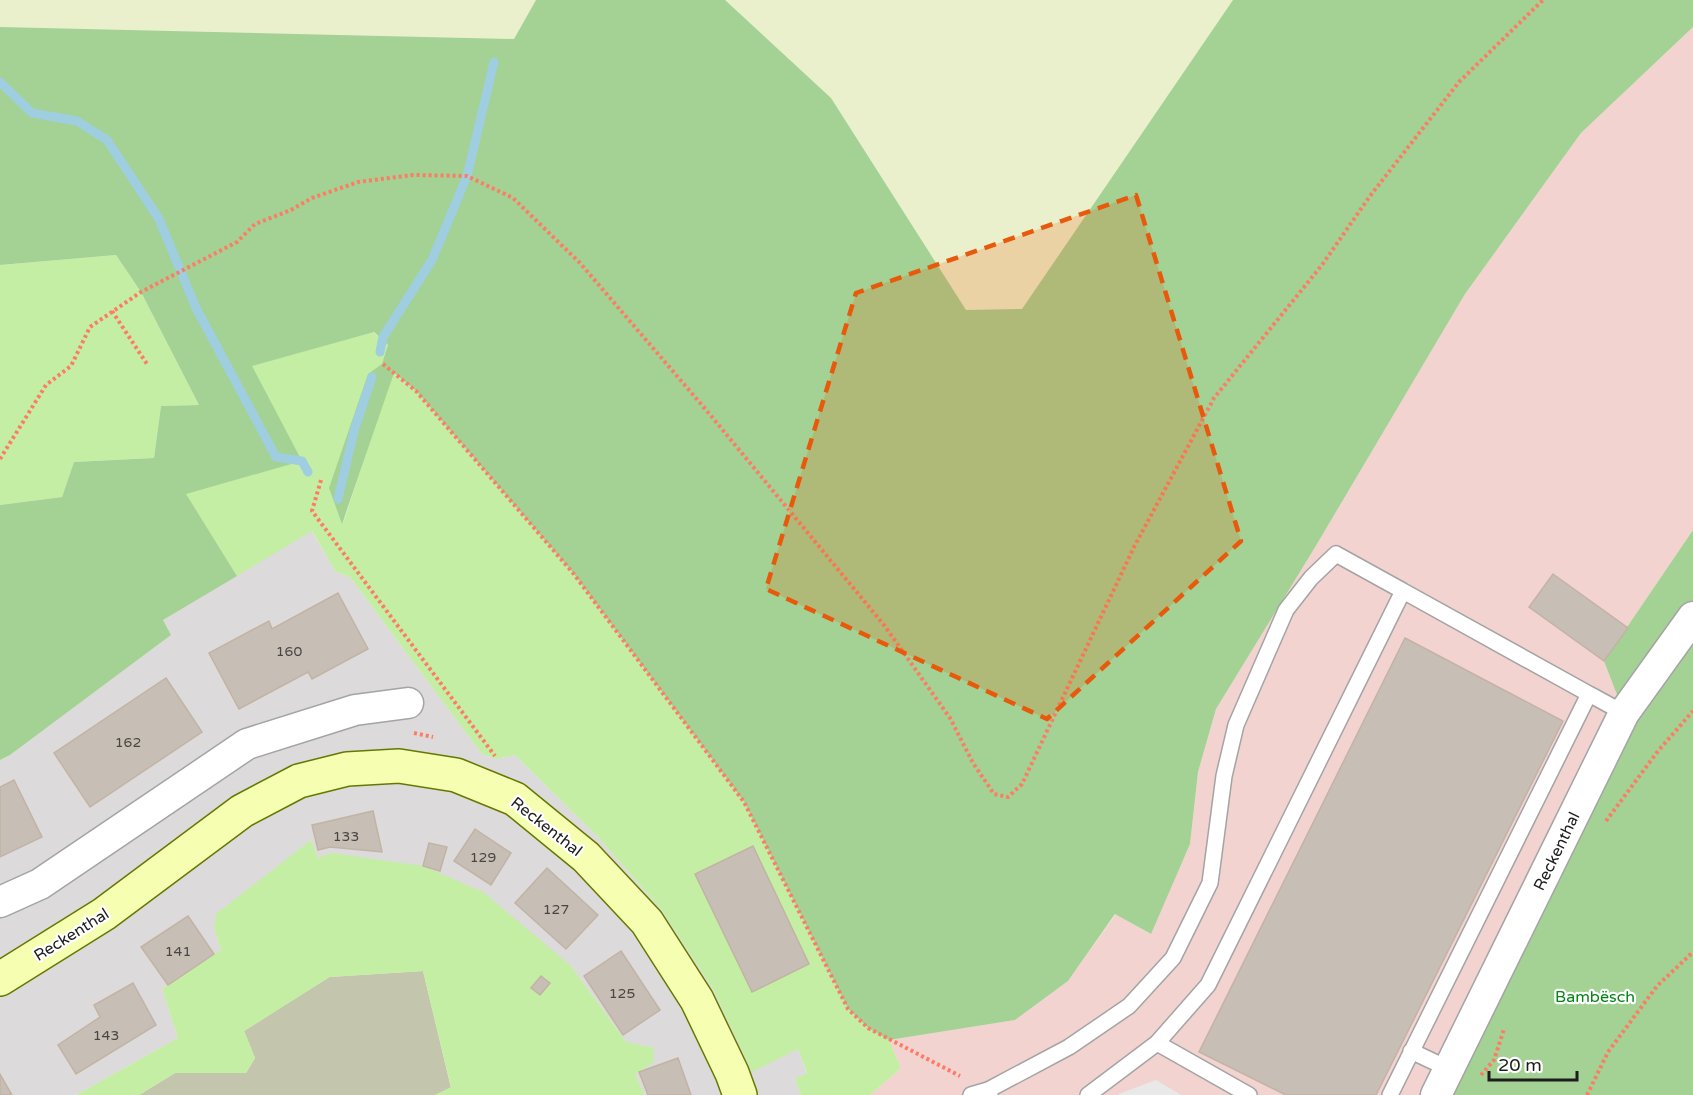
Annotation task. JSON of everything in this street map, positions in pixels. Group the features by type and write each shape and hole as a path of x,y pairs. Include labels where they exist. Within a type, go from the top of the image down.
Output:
{"main road":[{"name":"Reckenthal","path":"0,979 104,914 242,811 298,781 347,769 399,766 456,775 515,799 586,857 646,922 697,1000 740,1095"}],"street":[{"name":"Reckenthal","path":"1442,1082 1624,713 1693,617"},
{"path":"0,902 40,884 247,744 355,710 408,703"}],"lane":[{"path":"971,1095 989,1093 1069,1047 1129,1005 1173,958 1210,883 1224,776 1236,725 1286,610 1311,578 1336,554 1624,713"},
{"path":"1088,1095 1157,1043 1208,985 1403,591"},
{"path":"1390,1095 1589,694"},
{"path":"1157,1043 1249,1095"},
{"path":"1411,1051 1442,1082"}],"path":[{"path":"0,459 45,386 71,366 90,327 151,287 237,242 255,224 291,210 312,198 358,182 413,175 467,176 513,198 580,263 884,626 950,718 973,763 994,794 1008,797 1022,784 1134,547 1214,398 1322,265 1370,196 1459,82 1543,0"},
{"path":"112,311 147,364"},
{"path":"382,364 416,391 573,573 744,802 848,1009 868,1028 989,1093"},
{"path":"321,480 312,511 496,759"},
{"path":"1600,830 1658,751 1693,711"},
{"path":"1587,1095 1608,1052 1657,986 1693,952"}],"highlighted area":[{"path":"1136,195 1241,541 1047,719 766,589 856,293"}],"shaded area":[{"path":"0,0 536,0 514,39 0,27"},
{"path":"725,0 1233,0 1022,309 965,310 831,98"},
{"path":"1693,27 1693,530 1604,661 1624,713 1436,1095 870,1095 901,1068 889,1040 1015,1020 1068,981 1116,914 1150,934 1190,844 1198,772 1216,709 1465,294 1581,133"},
{"path":"311,530 336,572 350,577 481,753 496,759 515,755 598,837 661,909 713,989 752,1071 798,1049 807,1074 795,1079 801,1095 645,1095 635,1074 626,1042 571,966 318,858 311,840 214,928 221,950 162,989 178,1038 76,1095 0,1095 0,760 10,755 171,635 163,620"},
{"path":"423,971 451,1088 435,1095 139,1095 175,1073 246,1073 255,1058 244,1031 329,977"},
{"path":"1156,1080 1181,1095 1118,1095 1119,1094"}],"green space":[{"path":"536,0 725,0 831,98 966,310 1022,309 1233,0 1693,0 1693,27 1581,133 1465,294 1216,709 1198,772 1190,844 1151,934 1115,914 1068,981 1015,1020 889,1040 868,1028 848,1009 744,802 573,573 416,391 394,373 342,524 329,488 368,374 382,364 388,345 374,332 252,366 302,461 186,494 237,576 163,620 171,635 10,755 0,760 0,505 62,497 74,462 154,458 161,406 199,405 141,292 116,255 0,265 0,27 514,39"},
{"path":"116,255 141,292 199,405 161,406 154,458 74,462 62,497 0,505 0,265"},
{"path":"373,332 388,345 343,523 393,373 416,391 573,573 744,802 848,1009 868,1028 889,1040 901,1068 870,1095 801,1095 795,1079 807,1073 798,1049 752,1072 713,989 661,909 598,837 515,755 496,759 481,753 350,577 336,572 312,531 237,576 185,493 302,461 251,366"},
{"name":"Bambësch","path":"1693,530 1693,1095 1436,1095 1624,713 1604,661"},
{"path":"311,840 318,858 332,853 423,866 483,892 571,966 626,1042 654,1048 653,1063 635,1074 645,1095 435,1095 451,1087 423,971 330,977 244,1031 255,1058 246,1073 175,1073 139,1095 76,1095 178,1038 162,989 221,950 214,928 216,914"}],"building":[{"path":"1553,574 1628,628 1604,661 1529,607"},
{"path":"338,593 368,649 312,679 308,672 239,709 209,653 269,621 272,629"},
{"path":"1405,638 1563,721 1376,1095 1286,1095 1199,1052"},
{"path":"166,678 202,732 90,807 54,753"},
{"path":"14,780 42,837 0,857 0,787"},
{"path":"373,811 382,852 330,847 318,850 312,825"},
{"path":"475,829 511,853 491,885 454,861"},
{"path":"429,843 447,847 440,871 423,866"},
{"path":"753,846 809,964 752,992 695,874"},
{"path":"547,868 598,915 566,949 515,903"},
{"path":"188,916 214,954 168,985 141,947"},
{"path":"621,951 660,1010 623,1035 584,976"},
{"path":"541,976 550,983 540,995 531,988"},
{"path":"133,983 156,1025 76,1074 58,1045 100,1017 94,1005"},
{"path":"678,1058 691,1095 648,1095 639,1072"},
{"path":"0,1074 12,1095 0,1095"}],"waterway":[{"path":"380,352 383,337 432,260 467,176 494,62"},
{"path":"0,82 32,113 77,121 107,140 159,219 196,308 276,457 302,461 308,472"},
{"path":"338,499 354,431 372,377"}]}
